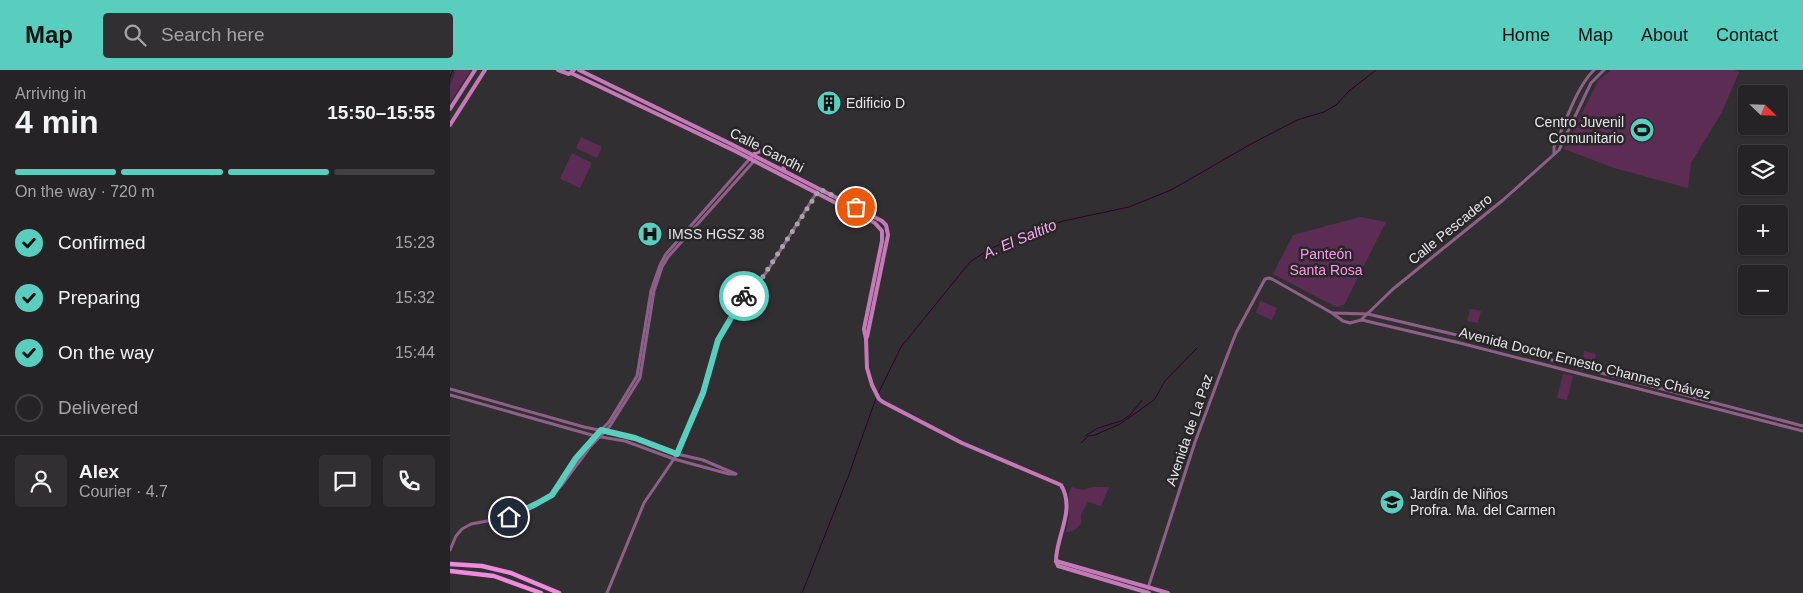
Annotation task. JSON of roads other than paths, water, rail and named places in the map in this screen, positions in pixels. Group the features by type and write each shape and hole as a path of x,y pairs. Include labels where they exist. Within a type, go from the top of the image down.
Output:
{"main road":[{"path":"450,109 475,70"},
{"path":"450,125 485,70"},
{"name":"Calle Gandhi","path":"558,70 566,74 572,72 662,116 784,171 818,191"},
{"name":"Calle Gandhi","path":"578,70 665,112 818,191 876,217 886,225 888,230 866,339 866,360 869,378 879,399 962,443 1061,485 1065,495 1065,520 1056,561 1147,591"},
{"path":"754,158 759,151 764,150 778,156 783,160 784,171"},
{"path":"450,564 482,566 511,573 559,593"},
{"path":"450,571 494,576 541,593"},
{"path":"1147,591 1168,593"}],"street":[{"path":"1554,154 1554,147 1578,93 1594,70"},
{"name":"Calle Pescadero","path":"1361,320 1393,289 1503,200 1559,150 1591,83 1604,70"},
{"path":"552,495 576,458 609,422 637,376 651,291 666,254 754,158"},
{"path":"450,550 456,536 462,529 471,524 509,517 552,495 614,421 640,378 654,291 662,267 754,158"},
{"path":"607,593 644,503 677,454 698,407 716,345 727,322 746,292 768,270 818,191"},
{"name":"Avenida Doctor Ernesto Channes Chávez","path":"1265,279 1272,279 1348,323 1361,320 1803,431"},
{"name":"Avenida de La Paz","path":"1147,591 1195,442 1224,364 1236,333 1265,279"},
{"name":"Avenida Doctor Ernesto Channes Chávez","path":"1332,313 1368,314 1461,336 1803,426"},
{"path":"450,389 584,427 635,438 677,454 703,460 736,474 729,474 674,459 625,441 595,436 450,395"}],"waterway":[{"path":"450,77 453,70"},
{"name":"A. El Saltito","path":"878,394 901,347 970,262 988,250 1011,239 1063,221 1129,207 1171,190 1297,120 1324,112 1336,105 1349,91 1376,70"},
{"path":"1081,443 1088,436 1095,435 1120,424 1154,400 1165,381 1197,348"},
{"name":"A. El Saltito","path":"802,593 848,477 876,398"},
{"path":"1085,436 1098,428 1121,421 1130,415 1142,400"}],"place":[{"name":"Edificio D","path":"829,103"},
{"name":"Centro Juvenil Comunitario","path":"1642,130"},
{"name":"IMSS HGSZ 38","path":"650,234"},
{"name":"Jardín de Niños Profra. Ma. del Carmen","path":"1392,502"}],"park label":[{"name":"Panteón Santa Rosa","path":"1326,262"}]}
